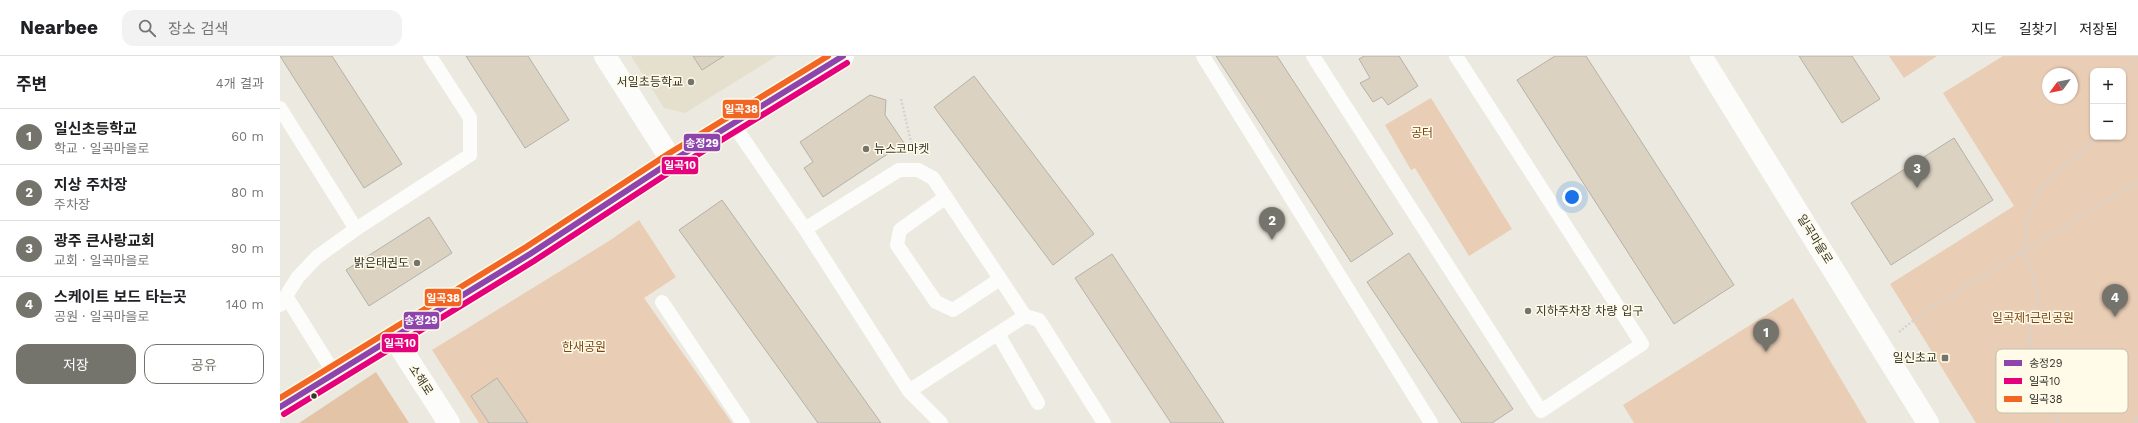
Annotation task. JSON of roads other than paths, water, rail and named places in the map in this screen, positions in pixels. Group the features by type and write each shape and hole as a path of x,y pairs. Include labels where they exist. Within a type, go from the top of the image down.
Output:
{"street":[{"path":"605,56 672,161"},
{"path":"280,407 393,336 530,254 672,161 843,56"},
{"name":"일곡마을로","path":"1701,56 1928,423"},
{"name":"소해로","path":"393,336 449,423"}],"lane":[{"path":"334,373 283,300 298,277 317,257 356,229 470,155 470,118 430,56"},
{"path":"1203,56 1431,423"},
{"path":"1313,56 1541,411 1642,344 1456,56"},
{"path":"280,108 356,229"},
{"path":"733,124 805,229 910,391 941,423"},
{"path":"805,229 899,170 918,170 933,178 1025,316 1039,320 1104,423"},
{"path":"946,197 900,230 897,245 936,302 954,310 1000,279"},
{"path":"662,302 743,423"},
{"path":"910,391 1025,316"},
{"path":"998,334 1038,402"}],"place":[{"name":"서일초등학교","path":"691,82"},
{"name":"뉴스코마켓","path":"866,149"},
{"name":"광주 큰사랑교회","path":"1917,188"},
{"name":"지상 주차장","path":"1272,240"},
{"name":"밝은태권도","path":"417,263"},
{"name":"지하주차장 차량 입구","path":"1528,311"},
{"name":"스케이트 보드 타는곳","path":"2115,317"},
{"name":"일신초등학교","path":"1766,352"},
{"name":"일신초교","path":"1945,358"}],"park label":[{"name":"공터","path":"1422,133"},
{"name":"일곡제1근린공원","path":"2033,318"},
{"name":"한새공원","path":"584,347"}]}
